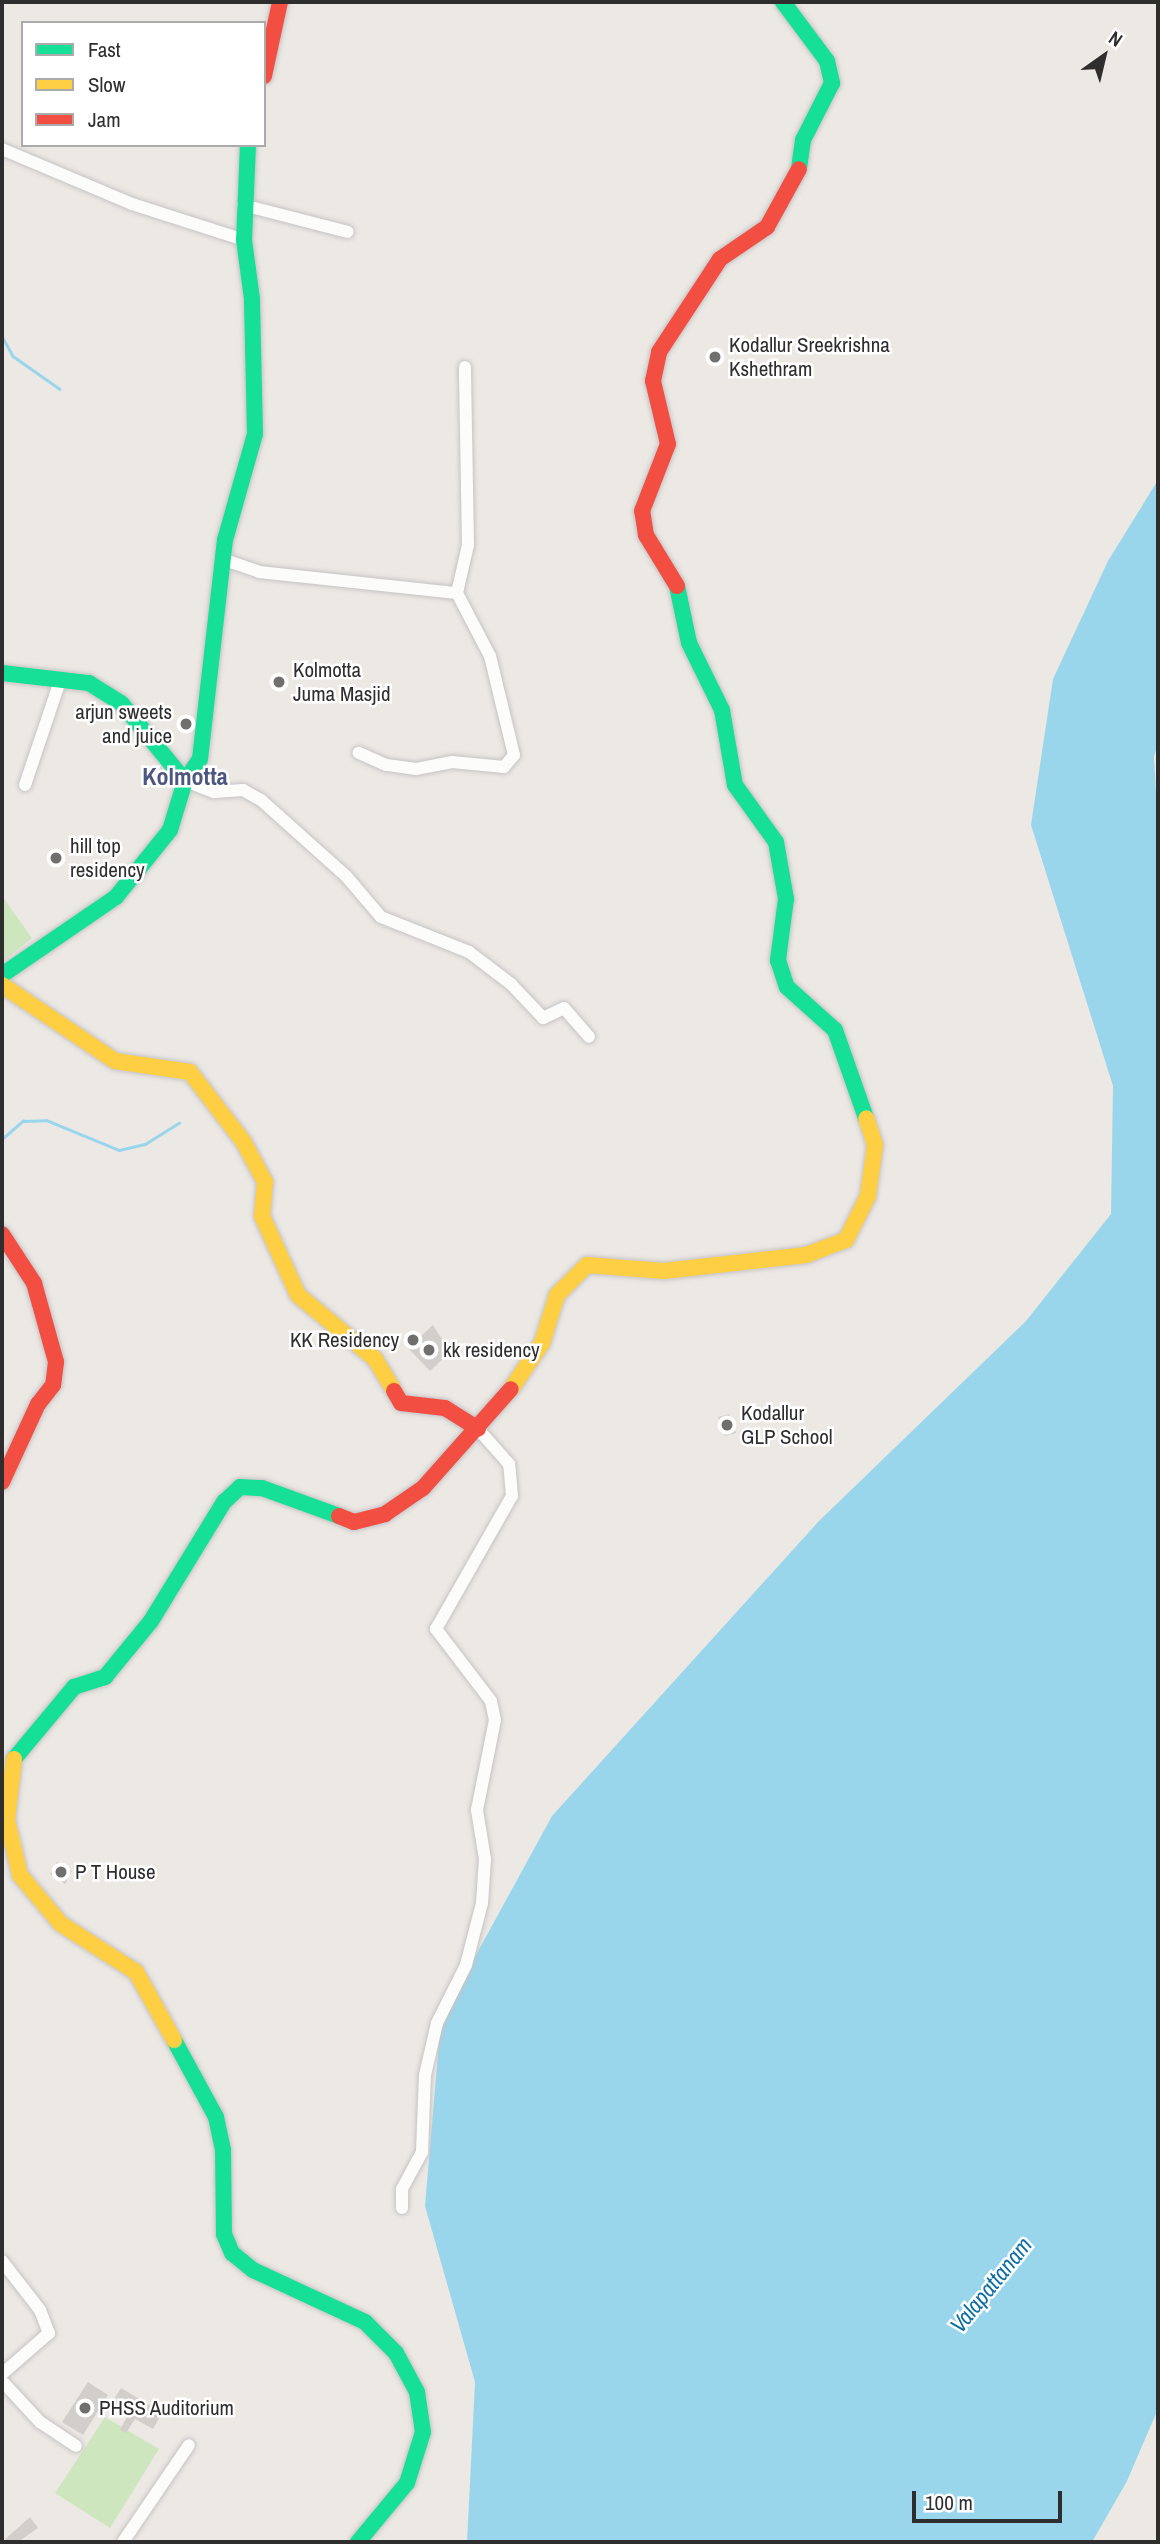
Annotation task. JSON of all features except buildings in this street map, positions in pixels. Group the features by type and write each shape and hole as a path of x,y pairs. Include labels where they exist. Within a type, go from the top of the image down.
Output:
{"street":[{"path":"266,67 280,2"},
{"path":"358,2542 407,2483 424,2432 417,2392 396,2353 365,2322 253,2270 232,2253 224,2234 223,2150 216,2117 136,1972 61,1924 20,1875 8,1820 14,1758 74,1687 105,1677 151,1621 224,1502 240,1487 262,1488 354,1522 385,1514 423,1488 478,1429 542,1343 557,1295 587,1265 664,1270 806,1255 846,1240 868,1196 875,1145 835,1031 787,987 778,960 786,899 776,842 735,785 722,710 690,643 678,587 646,536 642,511 668,444 653,381 659,352 720,259 767,227 802,165 803,140 832,83 827,61 783,2"},
{"path":"2,975 116,897 170,830 185,781 195,774 203,740 222,559 255,433 252,299 244,240 243,205 248,147"},
{"path":"2,149 132,204 244,240"},
{"path":"243,205 348,232"},
{"path":"359,753 386,765 416,769 452,762 505,767 514,755 490,656 457,593 468,545 465,367"},
{"path":"222,559 260,572 457,593"},
{"path":"2,673 89,683 121,704 185,781 214,792 243,790 261,800 346,876 381,917 469,952 511,984 543,1018 564,1008 589,1037"},
{"path":"26,785 61,678"},
{"path":"2,985 115,1061 190,1072 243,1141 265,1182 262,1216 298,1295 375,1359 401,1403 445,1408 478,1429 509,1464 512,1496 436,1629 491,1701 495,1720 477,1810 485,1859 482,1903 466,1965 437,2023 425,2075 422,2152 402,2189 402,2208"},
{"path":"2,1234 34,1283 56,1362 53,1385 38,1404 2,1482"},
{"path":"2,2261 40,2310 50,2333 2,2374"},
{"path":"2,2381 40,2422 76,2446"},
{"path":"123,2542 189,2445"}],"green space":[{"path":"2,896 32,938 2,962"},
{"path":"105,2417 159,2449 110,2528 55,2493"}],"water":[{"name":"Valapattanam","path":"1158,480 1158,744 1154,756 1158,831 1158,2409 1127,2481 1092,2542 467,2542 475,2382 425,2206 441,2019 552,1816 819,1521 1026,1321 1111,1214 1113,1086 1031,825 1053,679 1108,561"}],"waterway":[{"path":"2,336 13,356 60,389"},
{"path":"2,1139 23,1121 46,1120 119,1150 145,1144 179,1123"}],"traffic: fast":[{"path":"783,2 827,61 832,83 803,140 799,169"},
{"path":"185,781 200,759 225,540 255,434 252,299 244,240 248,147"},
{"path":"677,586 689,643 722,710 735,785 776,842 786,899 778,960 787,987 835,1030 866,1118"},
{"path":"2,673 89,683 122,704 185,781 170,830 116,897 2,975"},
{"path":"14,1759 74,1687 105,1677 151,1621 224,1502 240,1487 262,1488 339,1516"},
{"path":"174,2040 216,2117 223,2150 224,2234 232,2253 253,2270 365,2322 396,2353 417,2392 423,2432 407,2483 358,2542"}],"traffic: slow":[{"path":"2,985 115,1061 190,1072 243,1141 265,1182 262,1216 298,1295 375,1359 394,1391"},
{"path":"511,1389 542,1343 557,1295 587,1265 664,1271 806,1255 846,1240 868,1196 875,1145 866,1118"},
{"path":"14,1759 7,1820 20,1875 61,1924 136,1972 174,2040"}],"traffic: jam":[{"path":"266,67 280,2"},
{"path":"677,586 646,535 642,511 668,444 653,381 659,352 720,259 767,227 799,169"},
{"path":"2,1234 34,1283 56,1362 53,1385 38,1404 2,1482"},
{"path":"339,1516 354,1522 385,1514 423,1488 511,1389"},
{"path":"394,1391 401,1403 445,1408 478,1429"}],"place":[{"name":"Kodallur Sreekrishna Kshethram","path":"715,357"},
{"name":"Kolmotta Juma Masjid","path":"279,682"},
{"name":"arjun sweets and juice","path":"186,724"},
{"name":"hill top residency","path":"56,858"},
{"name":"KK Residency","path":"413,1340"},
{"name":"kk residency","path":"429,1350"},
{"name":"Kodallur GLP School","path":"727,1425"},
{"name":"P T House","path":"61,1872"},
{"name":"PHSS Auditorium","path":"85,2408"}],"district":[{"name":"Kolmotta","path":"185,777"}]}
